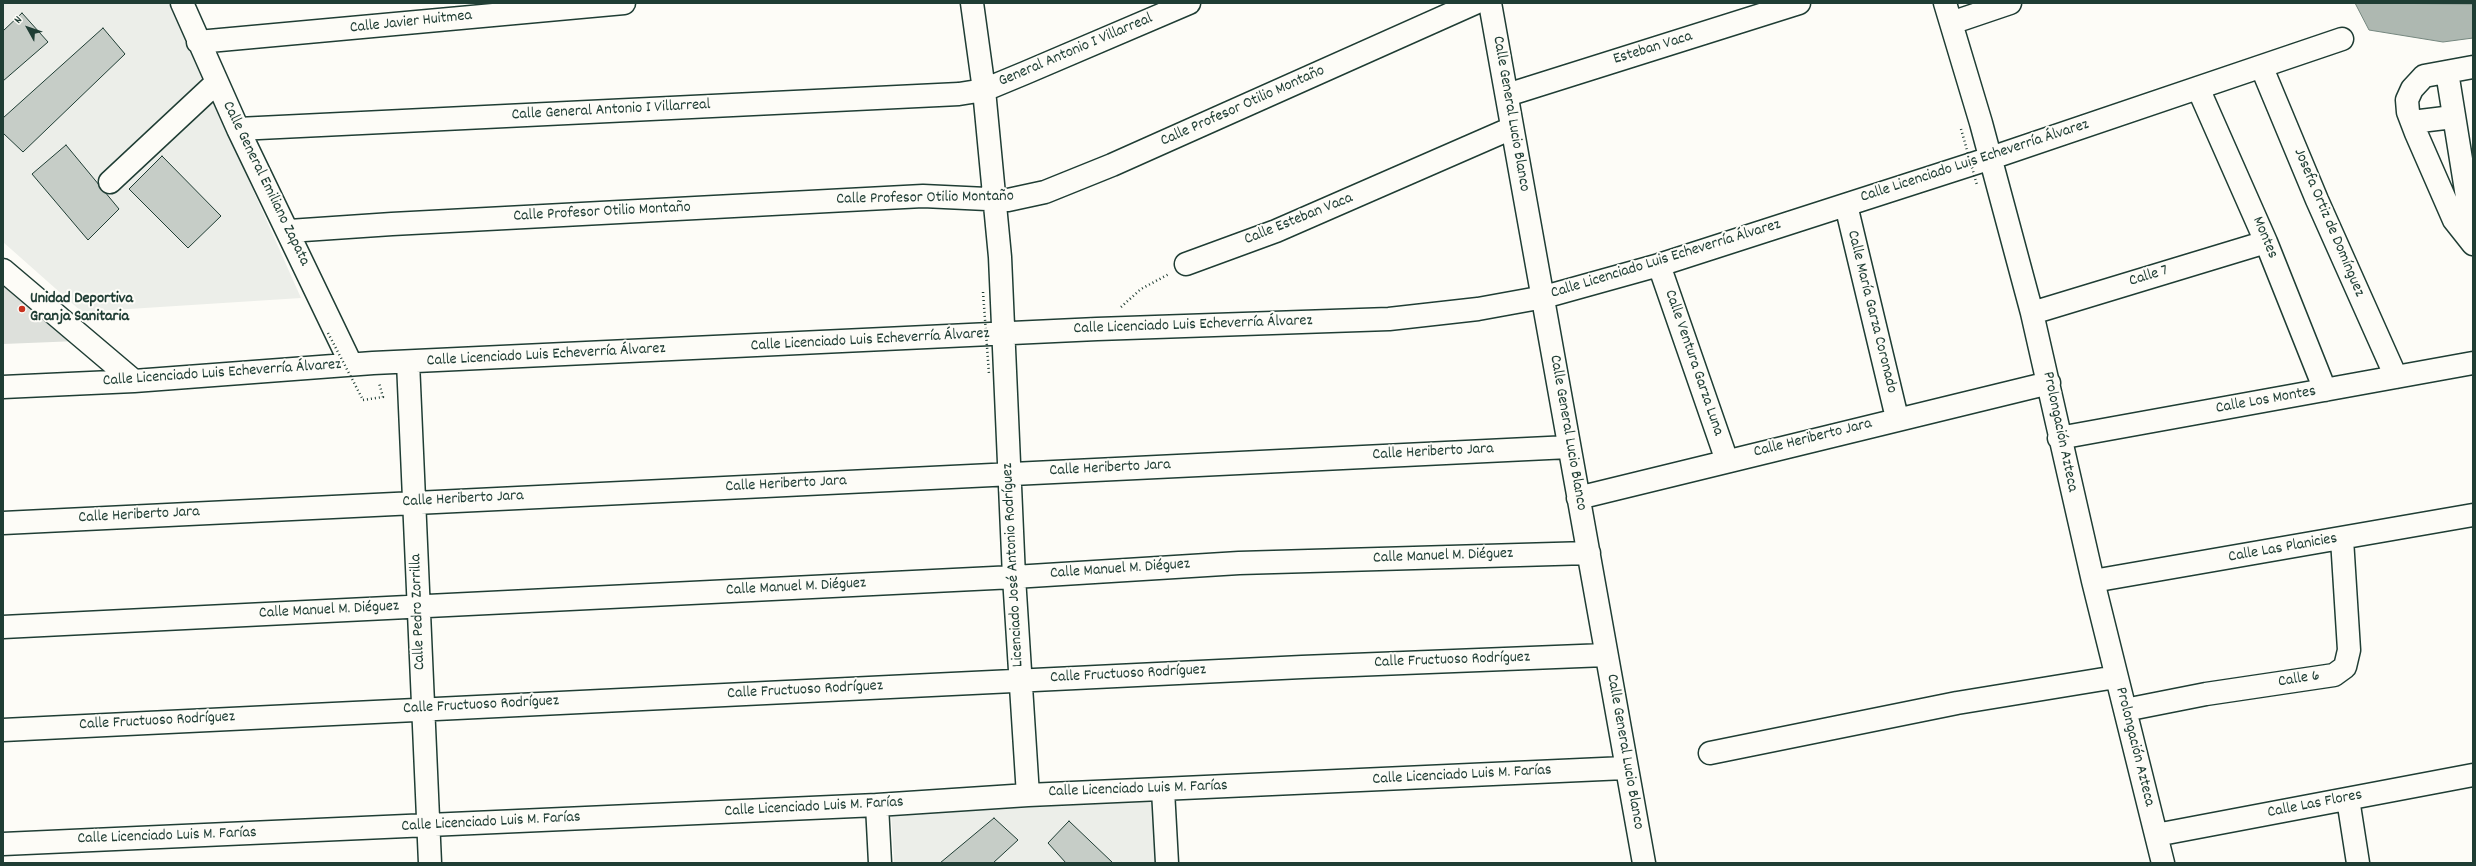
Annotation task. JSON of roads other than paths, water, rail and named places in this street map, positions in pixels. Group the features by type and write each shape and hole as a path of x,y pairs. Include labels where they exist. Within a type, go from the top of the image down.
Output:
{"street":[{"name":"Calle General Emiliano Zapata","path":"182,3 238,130 289,231 351,364"},
{"name":"Calle Javier Huitmea","path":"198,42 378,28 456,10 624,3"},
{"name":"Licenciado José Antonio Rodríguez","path":"972,3 984,90 995,200 1004,335 1014,577 1028,795"},
{"name":"General Antonio I Villarreal","path":"984,90 1099,43 1190,3"},
{"name":"Calle Profesor Otilio Montaño","path":"289,231 392,224 923,196 951,196 995,200 1045,192 1112,165 1475,3"},
{"name":"Calle General Lucio Blanco","path":"1490,3 1544,296 1569,447 1644,863"},
{"name":"Esteban Vaca","path":"1507,95 1799,3"},
{"path":"1948,13 2010,3"},
{"name":"Prolongación Azteca","path":"1948,13 1991,158 2032,313 2049,383 2059,438 2093,581 2163,863"},
{"name":"Calle Licenciado Luis Echeverría Álvarez","path":"3,387 134,381 351,364 1004,335 1097,329 1389,318 1478,309 1544,296 1659,265 1991,158 2262,68 2342,39"},
{"path":"2473,67 2424,76 2412,89 2407,100 2408,112 2454,220 2473,244"},
{"name":"Josefa Ortiz de Domínguez","path":"2262,68 2316,200 2396,377"},
{"path":"2447,72 2453,117 2473,234"},
{"path":"110,182 216,83"},
{"name":"Montes","path":"2198,88 2266,242 2325,390"},
{"name":"Calle General Antonio I Villarreal","path":"238,130 959,94 984,90"},
{"path":"2412,122 2453,117"},
{"name":"Calle Esteban Vaca","path":"1186,264 1276,231 1512,128"},
{"name":"Calle María Garza Coronado","path":"1846,205 1897,418"},
{"name":"Calle 7","path":"2032,313 2266,242"},
{"name":"Calle Ventura Garza Luna","path":"1659,265 1727,461"},
{"path":"3,270 134,381"},
{"name":"Calle Pedro Zorrilla","path":"408,362 415,502 422,709 430,863"},
{"name":"Calle Los Montes","path":"2059,438 2473,363"},
{"name":"Calle Heriberto Jara","path":"1578,498 1897,418 2049,383"},
{"name":"Calle Heriberto Jara","path":"3,523 1569,447"},
{"name":"Calle Las Planicies","path":"2093,581 2342,539 2473,515"},
{"name":"Calle 6","path":"2124,710 2206,694 2334,675 2346,666 2349,650 2342,539"},
{"name":"Calle Manuel M. Diéguez","path":"3,627 1014,577 1239,563 1589,553"},
{"name":"Calle Fructuoso Rodríguez","path":"3,730 1020,681 1606,655"},
{"path":"1710,753 1957,703 2116,677"},
{"name":"Calle Licenciado Luis M. Farías","path":"3,844 877,805 1028,795 1626,768"},
{"name":"Calle Las Flores","path":"2156,835 2473,775"},
{"path":"1163,790 1167,863"},
{"path":"2348,799 2358,863"},
{"path":"877,805 880,863"}],"place":[{"name":"Unidad Deportiva Granja Sanitaria","path":"22,309"}]}
